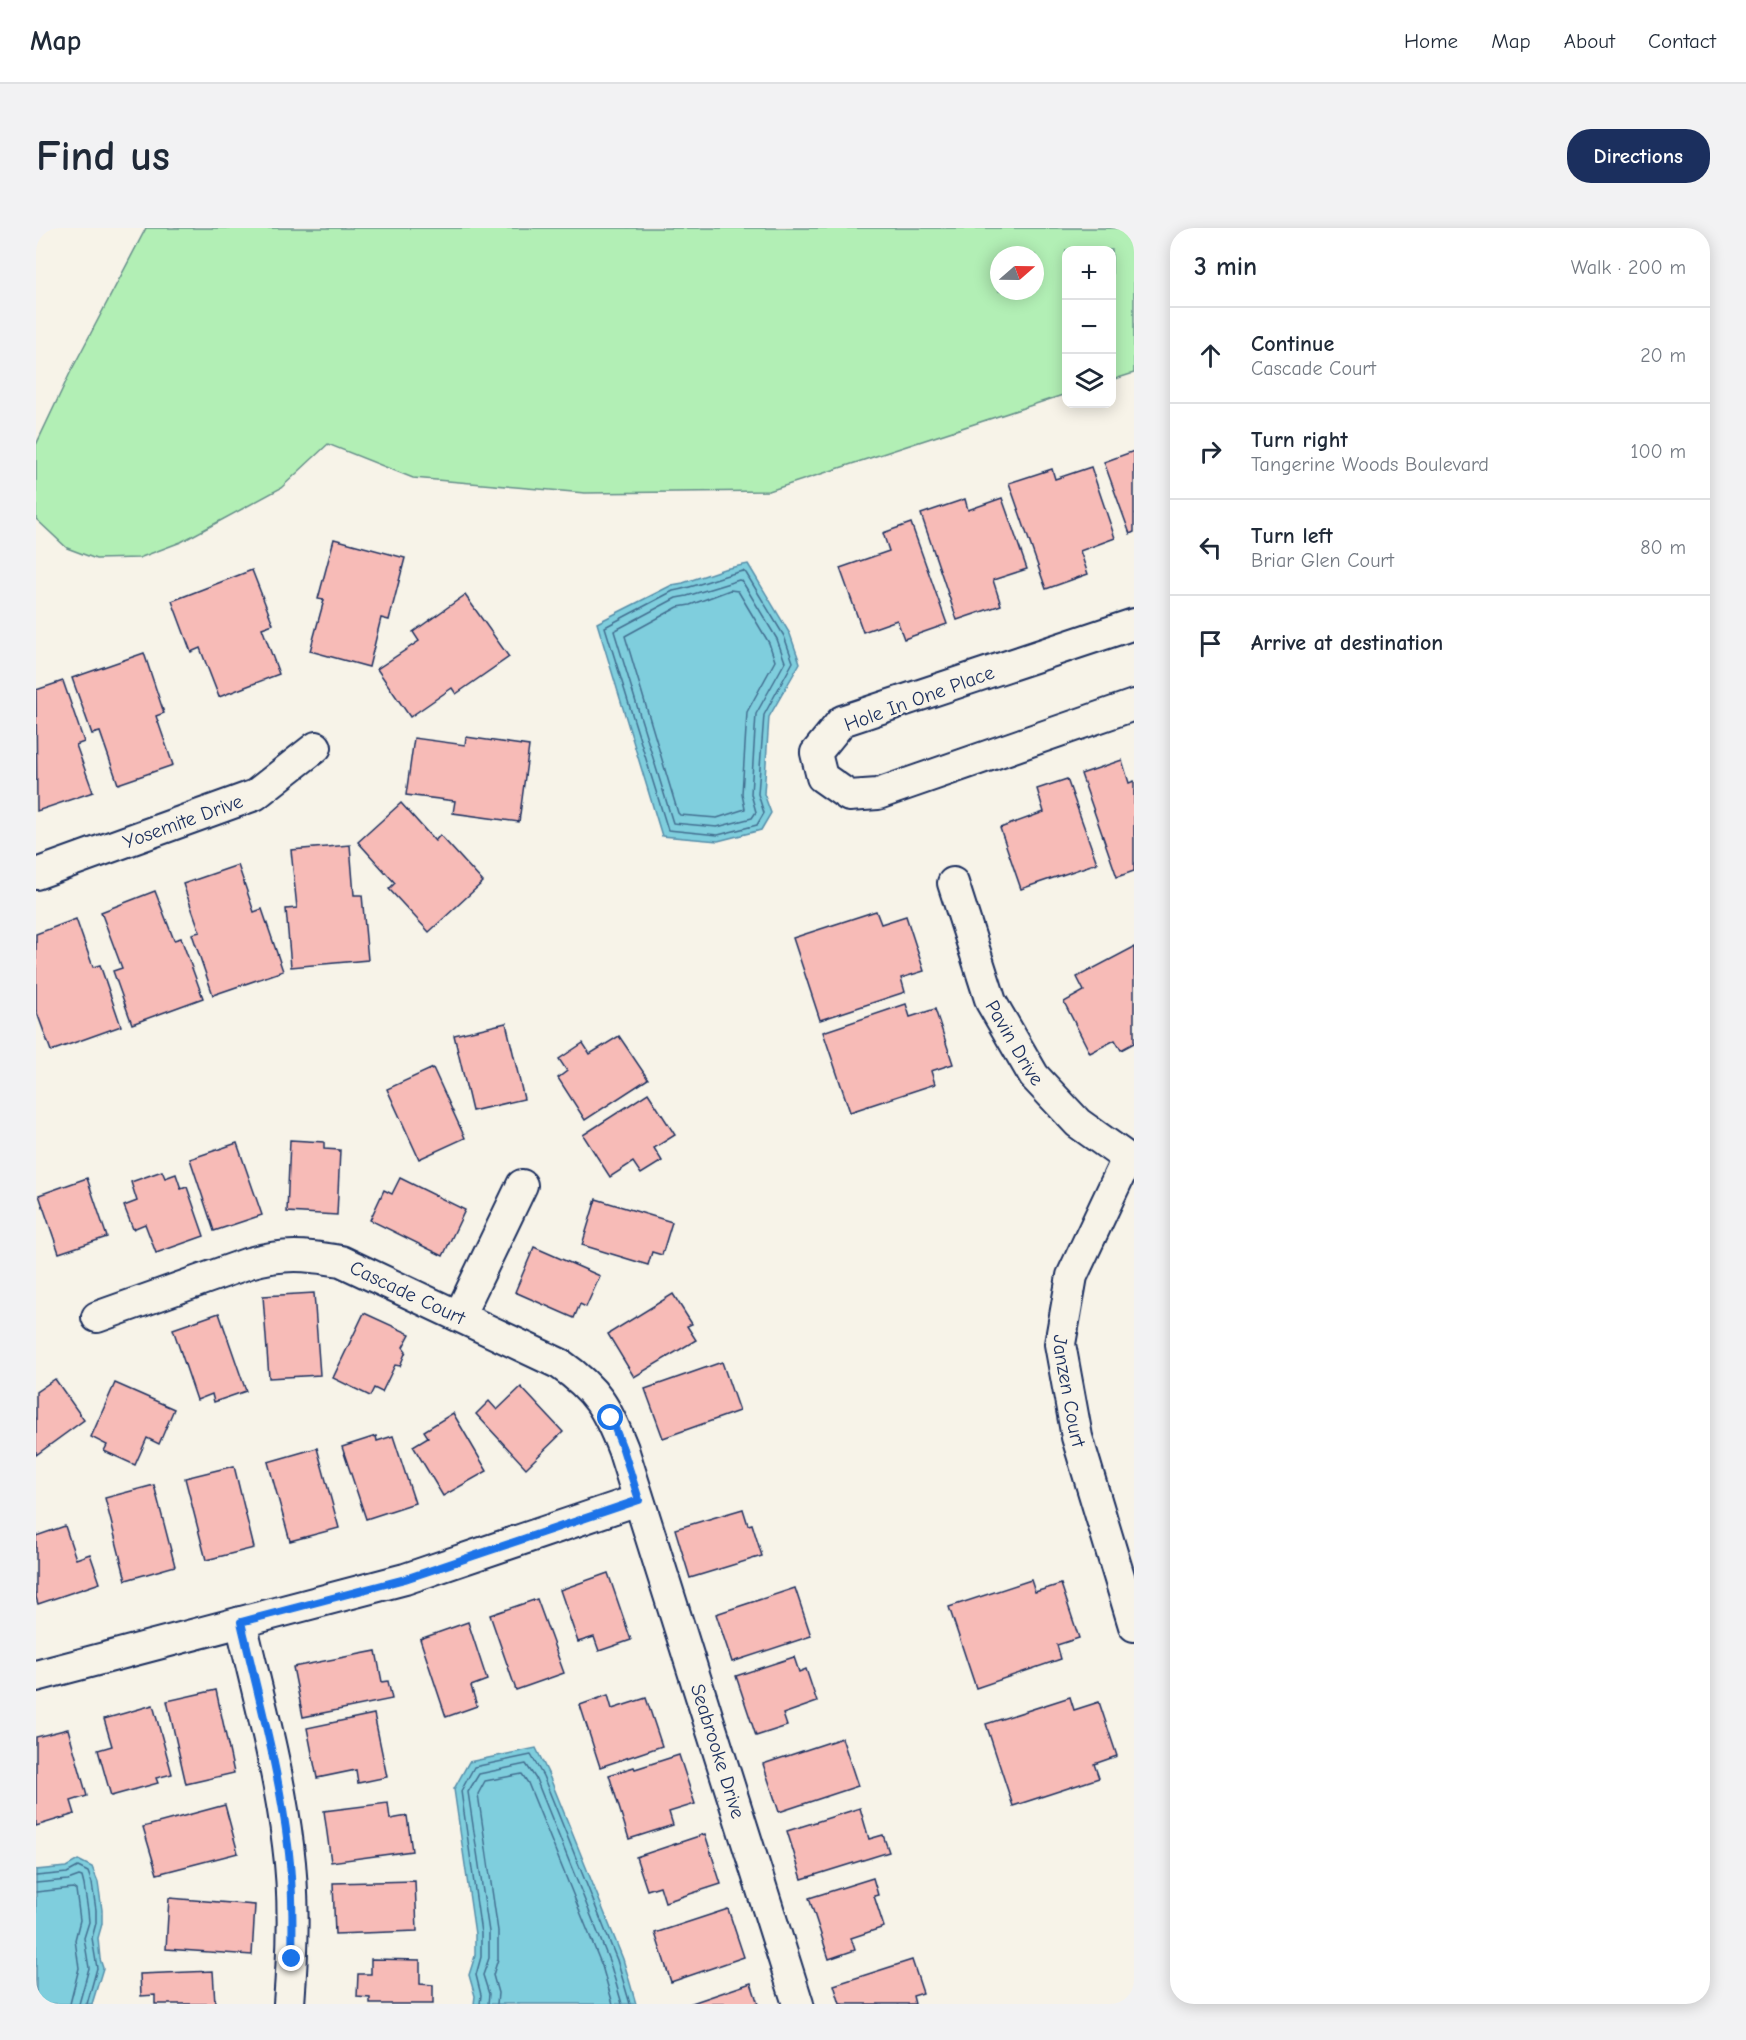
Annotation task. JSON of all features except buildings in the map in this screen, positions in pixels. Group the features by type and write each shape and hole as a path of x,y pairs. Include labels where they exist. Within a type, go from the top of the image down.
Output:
{"street":[{"name":"Hole In One Place","path":"1134,624 842,721 816,753 822,777 849,796 878,794 1134,705"},
{"name":"Yosemite Drive","path":"36,874 255,795 316,747"},
{"name":"Pavin Drive","path":"953,883 991,1002 1034,1076 1078,1123 1131,1161"},
{"name":"Janzen Court","path":"1131,1161 1072,1276 1060,1344 1077,1437 1134,1626"},
{"path":"459,1316 522,1185"},
{"name":"Cascade Court","path":"97,1317 273,1256 296,1255 341,1261 560,1365 578,1377 596,1394 611,1418 639,1500"},
{"path":"36,1676 405,1579 639,1500"},
{"name":"Seabrooke Drive","path":"639,1500 798,2004"},
{"path":"241,1622 282,1803 288,1845 293,1920 289,2004"}],"green space":[{"path":"146,228 1134,228 1134,373 1116,379 1116,246 1062,246 1062,395 769,491 585,493 413,478 328,444 281,488 181,542 139,558 96,559 67,548 36,519 36,445 70,373"}],"water":[{"path":"748,564 790,634 800,663 769,717 764,794 771,813 761,830 718,841 662,836 597,623 672,585"},
{"path":"536,1748 623,1959 636,2004 474,2004 475,1996 469,1975 475,1956 475,1934 454,1789 469,1762"},
{"path":"78,1860 92,1867 98,1882 102,1924 98,1938 103,1968 92,2004 36,2004 36,1870 66,1867"}],"route":[{"path":"292,1959 291,1878 282,1803 241,1622 405,1579 639,1500 611,1418"}]}
